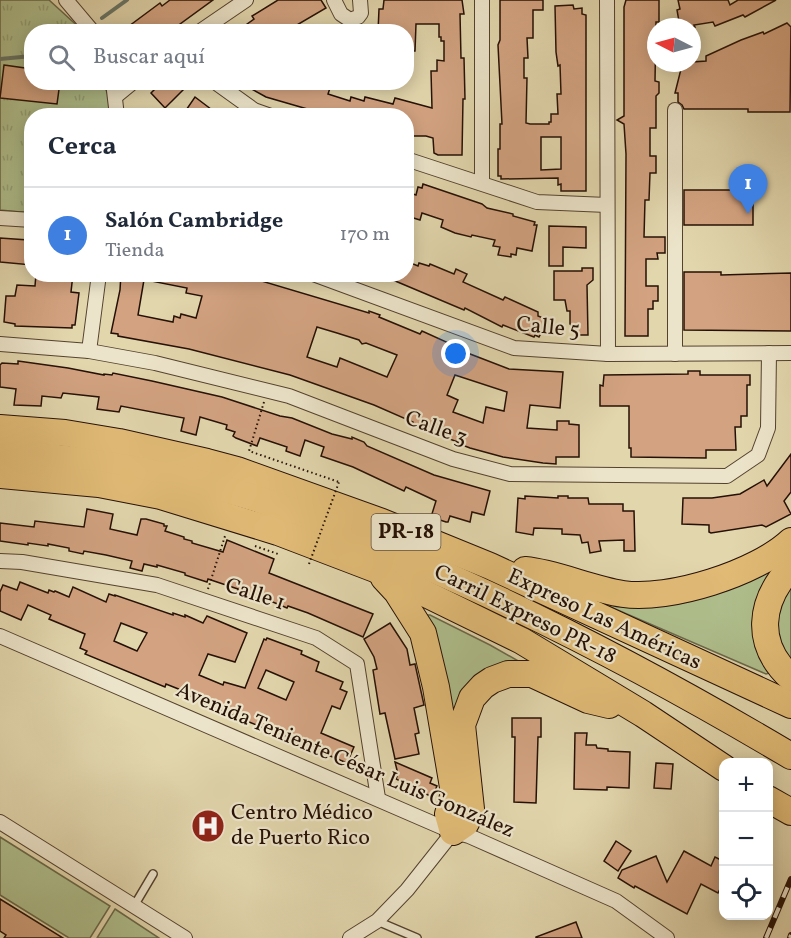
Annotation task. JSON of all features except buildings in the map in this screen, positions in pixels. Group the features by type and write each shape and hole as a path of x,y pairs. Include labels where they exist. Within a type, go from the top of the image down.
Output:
{"highway":[{"name":"Expreso Las Américas","path":"0,428 64,433 119,442 207,462 382,522 490,566 791,705"},
{"name":"Carril Expreso PR-18","path":"0,452 58,457 166,476 245,496 306,516 482,590 728,719 791,756"},
{"name":"PR-18","path":"0,475 99,484 161,496 278,532 375,569 522,641 643,714 719,765"},
{"path":"490,566 532,571 626,595 644,595 680,590 727,577 778,553 791,541"},
{"path":"791,567 772,592 764,625 766,641 772,656 791,678"},
{"path":"375,569 397,592 423,633 436,687 454,793 448,814 453,832 466,824 471,809 462,725 472,698 492,680 508,674 532,674 588,700 643,714"}],"street":[{"path":"66,0 86,24"},
{"path":"212,24 246,0"},
{"path":"334,0 341,14 350,20 361,13 360,0"},
{"path":"482,0 482,183"},
{"path":"607,0 608,354"},
{"path":"114,90 116,108"},
{"path":"226,90 251,108"},
{"path":"675,110 675,354"},
{"path":"414,162 537,202 607,205"},
{"path":"0,218 24,220"},
{"path":"89,351 98,282"},
{"name":"Calle 5","path":"335,282 514,348 608,354 791,353"},
{"name":"Calle 3","path":"0,344 89,351 154,363 289,396 453,459 510,474 727,476 758,455 768,428 769,353"},
{"name":"Calle 1","path":"0,561 22,562 157,585 316,638 357,664 378,798"},
{"name":"Avenida Teniente César Luis González","path":"0,636 453,832 469,836 616,902 650,933 667,938"},
{"path":"0,822 185,938"},
{"path":"350,938 377,921 407,890 453,832"}],"lane":[{"path":"134,906 153,874"},
{"path":"377,921 417,938"}],"path":[{"path":"268,391 249,452 339,482 309,564"},
{"path":"204,601 225,536 236,540"},
{"path":"246,543 278,554"}],"green space":[{"path":"0,0 49,0 75,24 24,24 24,90 106,90 109,97 109,108 24,108 24,212 0,210"},
{"path":"791,548 772,576 770,673 766,674 606,605 607,599"},
{"path":"791,577 791,672 782,659 775,613"},
{"path":"426,615 490,645 529,667 518,667 454,731"},
{"path":"0,837 110,906 90,938 69,938 0,895"},
{"path":"115,909 159,938 97,938"}],"waterway":[{"path":"102,18 127,0"},
{"path":"0,59 24,57"}],"railway":[{"path":"766,938 791,879"}],"place":[{"name":"Salón Cambridge","path":"748,214"},
{"name":"Centro Médico de Puerto Rico","path":"208,826"}]}
